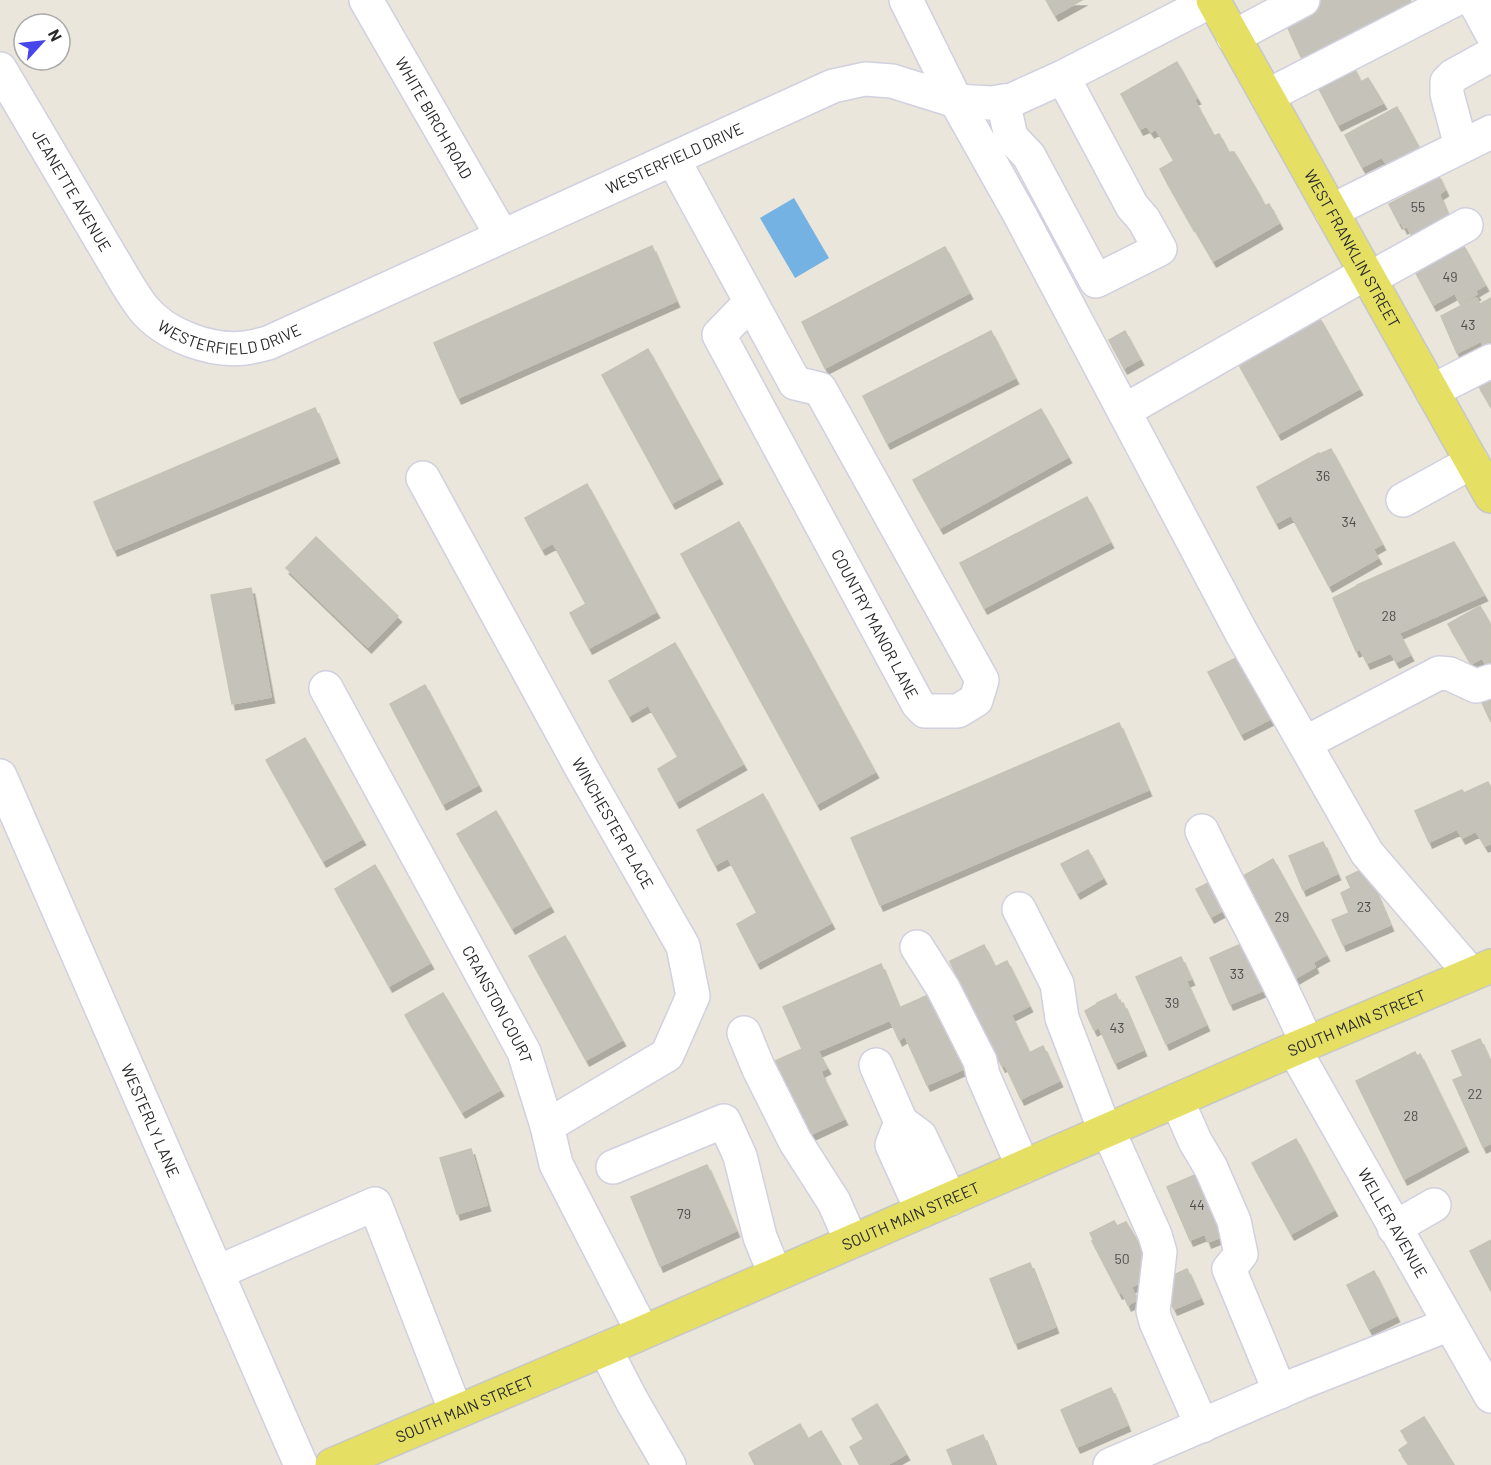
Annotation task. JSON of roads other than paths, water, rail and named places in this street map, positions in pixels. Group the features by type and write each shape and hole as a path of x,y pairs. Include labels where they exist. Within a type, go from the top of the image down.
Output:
{"main road":[{"name":"WEST FRANKLIN STREET","path":"1213,0 1491,496"},
{"name":"SOUTH MAIN STREET","path":"332,1465 1300,1046 1481,970"}],"street":[{"name":"WHITE BIRCH ROAD","path":"366,0 502,236"},
{"path":"906,0 956,101 1020,215 1241,632 1367,853 1481,970"},
{"name":"WESTERFIELD DRIVE","path":"144,309 169,330 192,341 220,347 244,348 268,343 833,86 865,79 892,81 956,101 991,103 1012,100 1213,0"},
{"path":"1233,37 1303,0"},
{"path":"1267,96 1454,0"},
{"path":"1472,0 1491,32"},
{"path":"1461,146 1447,94 1447,82 1491,55"},
{"name":"JEANETTE AVENUE","path":"0,69 144,309"},
{"path":"1003,101 1011,137 1029,156 1096,281 1160,249 1144,220 1132,206 1064,76"},
{"path":"1331,211 1491,132"},
{"name":"COUNTRY MANOR LANE","path":"673,159 795,382 820,389 982,680 976,700 958,711 925,711 918,704 718,335 751,302"},
{"path":"1124,411 1367,276 1466,225"},
{"path":"1432,391 1491,361"},
{"path":"1403,500 1472,462"},
{"name":"WINCHESTER PLACE","path":"423,478 581,767 683,946 693,996 667,1055 547,1126"},
{"path":"1305,743 1439,673 1450,674 1476,686 1491,681"},
{"name":"CRANSTON COURT","path":"326,688 524,1052 556,1164 642,1331"},
{"name":"WESTERLY LANE","path":"0,776 302,1465"},
{"name":"WELLER AVENUE","path":"1202,831 1221,872 1259,942 1300,1046 1394,1228 1491,1396"},
{"path":"1019,909 1057,984 1062,1018 1107,1131 1155,1235 1160,1252 1160,1266 1153,1311 1202,1425"},
{"path":"917,947 943,988 980,1061 983,1075 1023,1167"},
{"path":"744,1033 758,1067 795,1141 834,1202 851,1241"},
{"path":"876,1065 901,1122 921,1136 936,1205"},
{"path":"1177,1100 1234,1221 1240,1254 1229,1269 1280,1392"},
{"path":"613,1167 724,1121 740,1156 759,1237 775,1274"},
{"path":"218,1272 375,1204 456,1412"},
{"path":"1394,1228 1434,1205"},
{"path":"1110,1465 1280,1392 1450,1324"},
{"path":"605,1348 669,1465"}],"water":[{"path":"794,198 829,258 795,278 760,218"}]}
